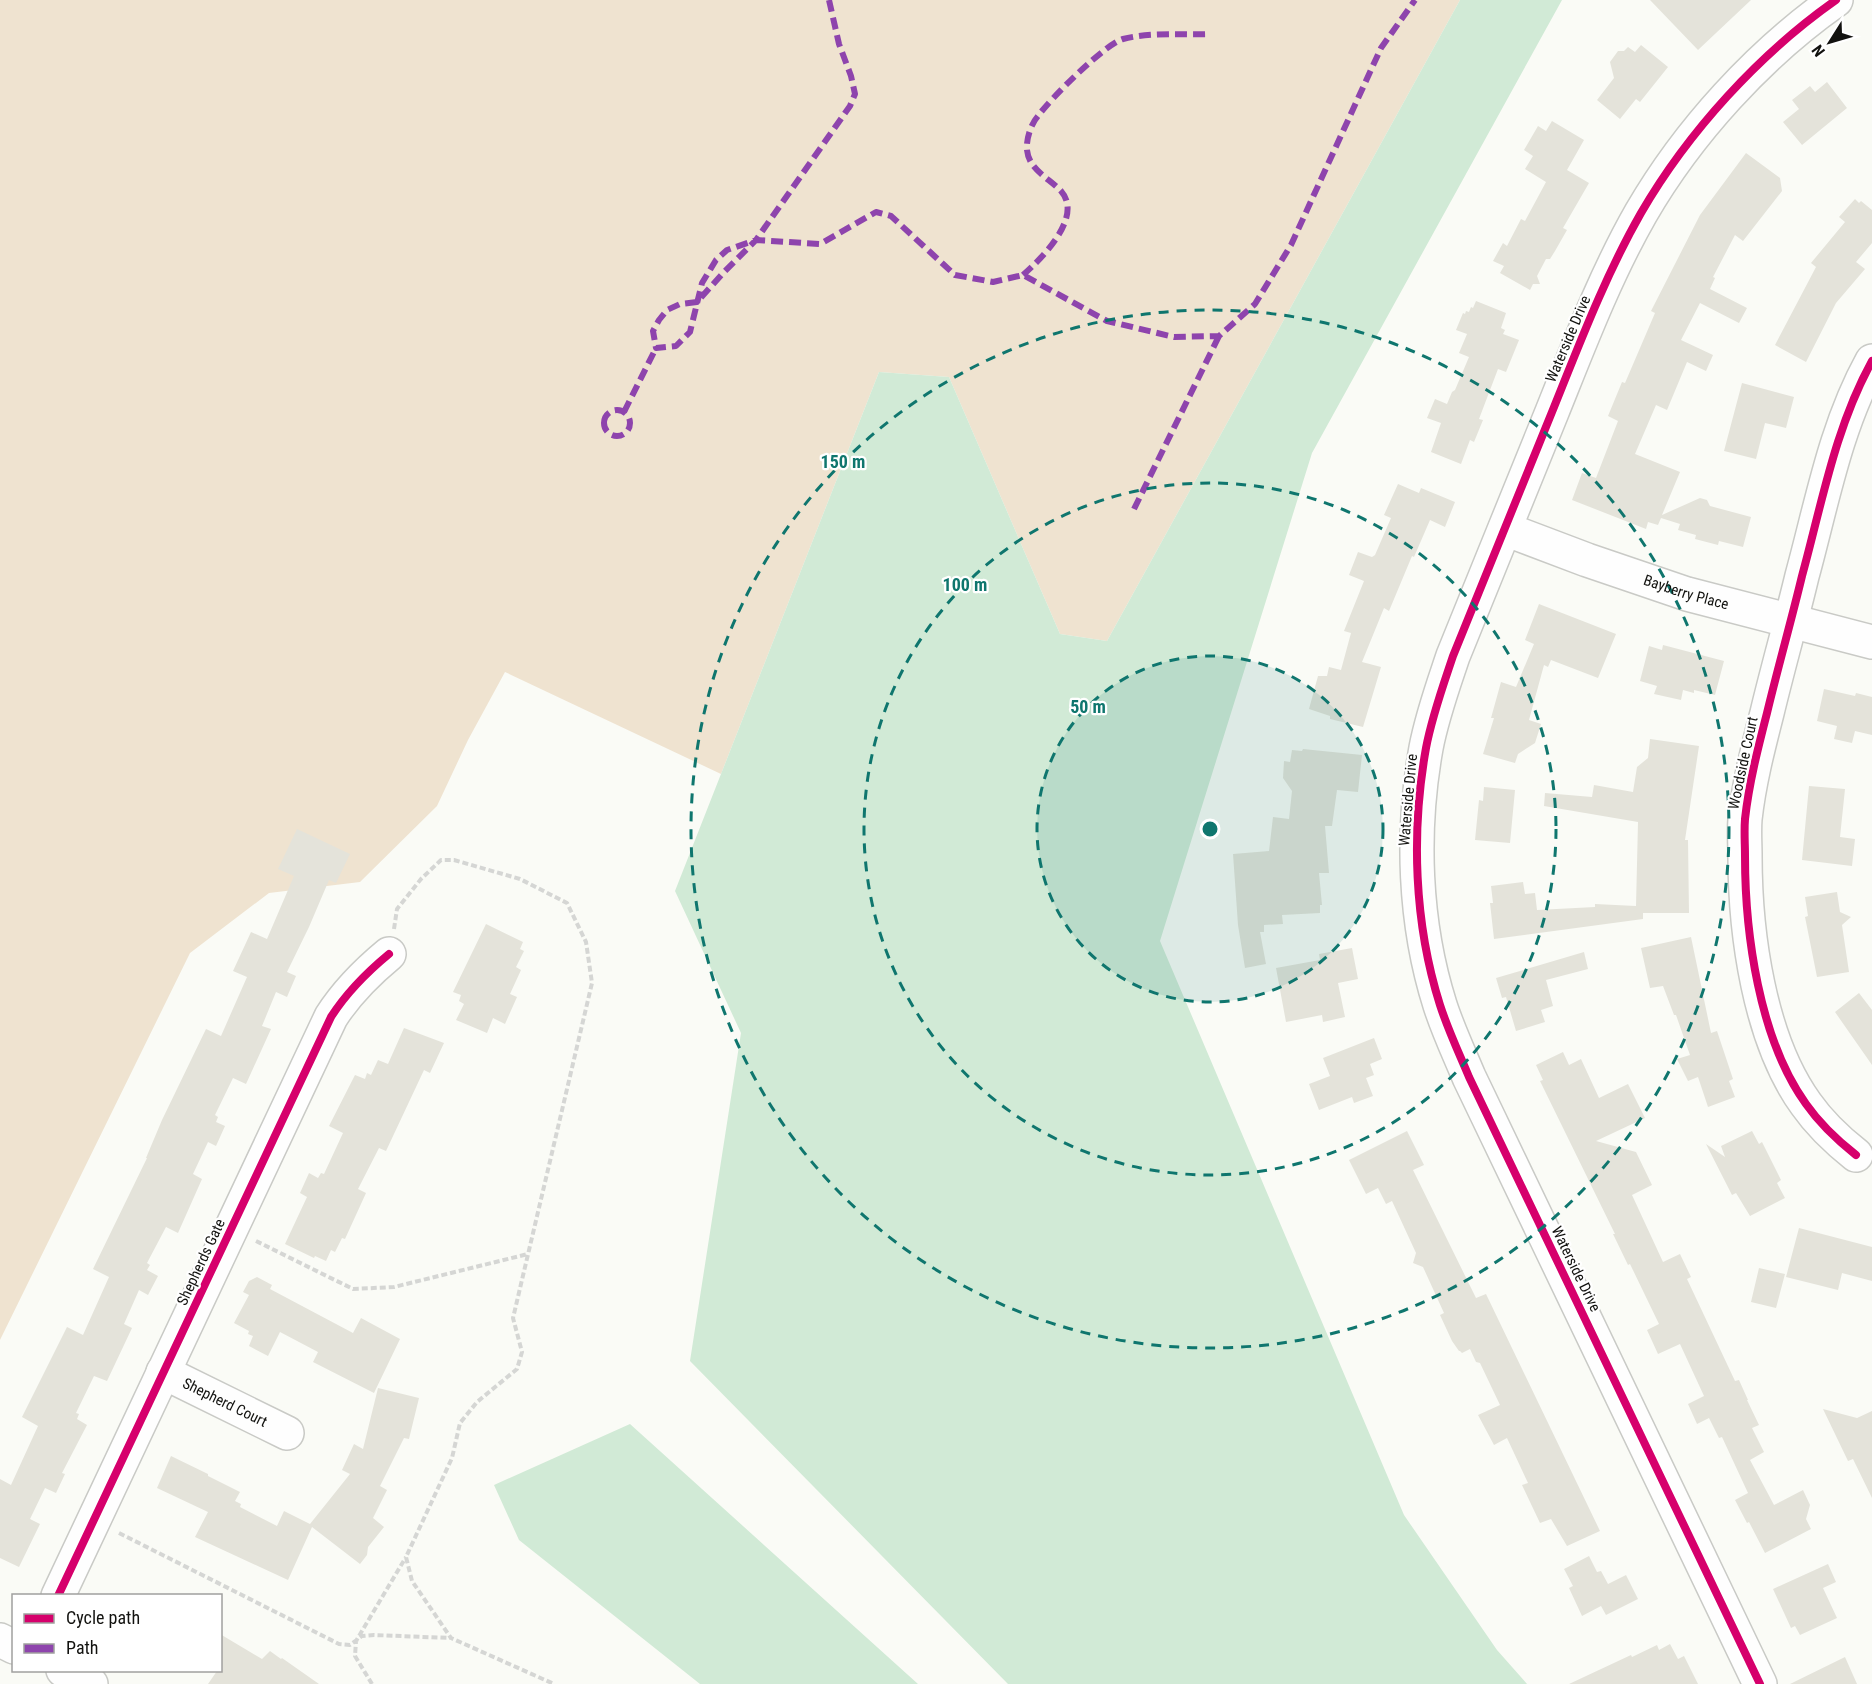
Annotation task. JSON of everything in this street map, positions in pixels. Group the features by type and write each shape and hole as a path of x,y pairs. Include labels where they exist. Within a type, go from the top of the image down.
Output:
{"street":[{"name":"Waterside Drive","path":"1760,1684 1468,1077 1440,1006 1430,971 1419,898 1416,830 1426,746 1436,704 1453,656 1591,317 1624,244 1673,163 1727,98 1784,41 1836,0"},
{"name":"Woodside Court","path":"1856,1155 1837,1140 1811,1110 1783,1063 1766,1012 1754,964 1747,917 1745,821 1752,770 1841,429 1859,385 1872,361"},
{"name":"Bayberry Place","path":"1505,529 1687,594 1872,642"},
{"name":"Shepherds Gate","path":"59,1594 332,1017 345,995 370,969 389,954"},
{"name":"Shepherd Court","path":"163,1372 287,1433"},
{"path":"65,1672 91,1684"}],"path":[{"path":"372,1684 355,1656 356,1641 406,1557 452,1458 460,1423 477,1402 517,1369 522,1352 513,1318 592,983 586,942 567,903 520,879 454,860 441,860 420,879 397,909 389,954"},
{"path":"232,1229 353,1289 393,1287 528,1254"},
{"path":"93,1520 339,1644 350,1645 362,1636 374,1635 451,1638 555,1684"},
{"path":"406,1557 412,1581 451,1638"}],"shaded area":[{"path":"0,0 1460,0 1107,641 1060,634 949,377 879,372 721,774 505,672 468,740 437,806 360,882 269,893 190,953 0,1340"},
{"path":"1460,0 1562,0 1312,453 1160,941 1404,1515 1497,1650 1527,1684 1008,1684 690,1361 741,1033 675,891 879,372 949,377 1060,634 1107,641"},
{"path":"630,1424 918,1684 700,1684 519,1540 494,1485"}],"building":[{"path":"1650,0 1751,0 1698,50"},
{"path":"1641,45 1668,67 1640,102 1636,99 1620,119 1597,100 1614,78 1610,62 1618,51 1624,51 1628,47 1635,52"},
{"path":"1827,82 1847,108 1802,145 1783,122 1799,109 1792,100 1810,86 1815,92"},
{"path":"1552,121 1584,140 1567,170 1589,183 1563,228 1567,230 1537,276 1540,284 1533,284 1530,290 1500,273 1504,266 1493,261 1503,243 1507,246 1521,219 1525,221 1546,182 1525,169 1533,156 1524,150 1538,126 1546,131"},
{"path":"1746,153 1780,178 1782,191 1743,241 1735,235 1713,277 1715,278 1710,289 1747,308 1739,323 1700,303 1681,340 1713,355 1706,371 1687,362 1667,410 1656,405 1635,454 1680,472 1662,515 1700,498 1707,500 1710,506 1751,517 1743,547 1719,541 1718,545 1695,539 1696,535 1678,530 1680,524 1661,518 1658,525 1648,522 1646,529 1572,500 1582,473 1596,478 1618,421 1608,416 1655,313 1651,311 1700,215"},
{"path":"1855,199 1872,210 1872,243 1856,262 1865,269 1836,303 1806,362 1775,345 1816,267 1811,263 1845,222 1839,217"},
{"path":"1476,301 1506,313 1501,328 1505,330 1503,334 1519,340 1506,372 1498,369 1479,419 1483,420 1474,442 1470,440 1461,464 1431,452 1441,423 1427,418 1435,399 1447,404 1469,357 1459,353 1467,334 1456,330 1463,313 1469,312"},
{"path":"1742,383 1794,397 1786,428 1765,423 1756,459 1724,451"},
{"path":"1398,484 1419,493 1421,488 1455,502 1445,527 1430,520 1389,611 1384,608 1362,662 1381,667 1363,727 1330,719 1330,716 1309,709 1318,676 1327,676 1329,667 1341,670 1351,633 1344,631 1364,581 1349,575 1358,552 1372,557 1375,555 1391,518 1384,515"},
{"path":"1539,604 1616,634 1598,678 1551,660 1548,667 1544,665 1529,720 1541,724 1535,743 1518,754 1515,763 1483,754 1494,718 1491,718 1501,682 1516,687 1534,644 1525,640"},
{"path":"1663,645 1724,661 1715,695 1683,690 1681,700 1654,694 1657,686 1640,681 1649,646 1662,650"},
{"path":"1824,689 1855,696 1856,693 1872,697 1872,735 1855,731 1852,743 1834,739 1837,726 1817,721"},
{"path":"1650,739 1699,746 1685,840 1688,840 1689,913 1643,913 1643,919 1494,939 1490,903 1493,903 1491,886 1523,882 1525,894 1535,893 1537,910 1595,907 1595,904 1636,906 1638,822 1544,806 1545,793 1592,797 1594,785 1633,792 1637,767 1648,758"},
{"path":"1303,749 1362,755 1358,792 1337,790 1332,826 1325,826 1329,873 1319,873 1322,905 1320,905 1320,913 1282,915 1283,924 1264,925 1264,932 1260,932 1266,964 1245,968 1238,925 1233,854 1269,851 1273,817 1289,819 1292,791 1283,778 1284,761 1290,762 1292,750 1302,751"},
{"path":"1809,786 1845,789 1840,837 1855,839 1852,866 1802,860"},
{"path":"1484,787 1515,790 1510,843 1475,840 1479,800 1483,801"},
{"path":"297,829 350,854 336,883 329,880 287,972 296,976 287,997 276,992 262,1026 271,1029 246,1084 233,1078 215,1115 218,1117 216,1122 225,1126 216,1146 208,1142 193,1174 202,1179 178,1233 166,1227 147,1263 150,1265 147,1270 158,1276 148,1295 139,1290 124,1324 132,1328 107,1381 94,1376 76,1413 79,1414 77,1419 87,1425 62,1473 65,1474 56,1493 45,1488 30,1519 40,1524 19,1567 0,1558 0,1479 11,1485 38,1426 22,1417 67,1327 83,1335 109,1277 93,1269 206,1029 221,1036 247,977 233,971 251,932 267,939 294,876 278,869"},
{"path":"1837,892 1840,912 1851,917 1842,925 1849,972 1817,977 1805,917 1808,916 1805,897"},
{"path":"486,924 523,942 520,949 524,951 516,967 521,970 510,994 517,997 505,1024 493,1018 487,1033 456,1020 464,1004 459,1001 461,995 453,992"},
{"path":"1691,937 1711,1033 1717,1031 1733,1079 1729,1081 1735,1097 1708,1107 1698,1077 1688,1081 1677,1059 1690,1055 1663,986 1650,988 1641,948"},
{"path":"1352,948 1358,979 1338,983 1345,1017 1323,1022 1322,1015 1286,1022 1276,968 1320,960 1319,954"},
{"path":"1584,952 1588,969 1546,980 1553,1006 1541,1010 1545,1022 1516,1031 1506,997 1502,998 1496,978"},
{"path":"1859,993 1872,1010 1872,1065 1835,1012"},
{"path":"404,1028 444,1043 430,1073 424,1070 386,1151 379,1148 358,1189 366,1193 345,1239 342,1238 335,1252 331,1250 326,1261 315,1256 314,1258 285,1244 307,1197 300,1193 309,1173 318,1178 321,1173 324,1174 343,1133 329,1126 355,1075 365,1079 367,1073 371,1075 378,1060 388,1064"},
{"path":"1374,1038 1382,1059 1370,1064 1374,1075 1366,1078 1373,1096 1354,1103 1352,1097 1319,1110 1309,1084 1330,1076 1323,1058"},
{"path":"1563,1052 1569,1065 1581,1059 1599,1098 1628,1084 1645,1118 1596,1141 1636,1152 1652,1185 1632,1195 1663,1262 1680,1254 1691,1277 1687,1279 1735,1381 1739,1380 1759,1425 1752,1428 1764,1452 1750,1460 1774,1505 1803,1490 1810,1505 1806,1519 1811,1529 1765,1553 1735,1500 1748,1493 1722,1437 1719,1438 1709,1418 1697,1424 1688,1404 1704,1396 1680,1344 1658,1354 1647,1330 1659,1324 1630,1264 1628,1265 1540,1081 1543,1080 1536,1065"},
{"path":"1407,1131 1424,1165 1413,1170 1476,1298 1486,1294 1600,1531 1567,1546 1551,1519 1540,1523 1522,1485 1528,1483 1507,1438 1494,1445 1478,1415 1500,1405 1480,1363 1476,1362 1470,1349 1462,1353 1452,1341 1440,1315 1444,1313 1423,1267 1413,1263 1416,1253 1392,1201 1386,1204 1378,1188 1366,1194 1349,1160"},
{"path":"1752,1131 1759,1144 1762,1142 1781,1180 1777,1183 1785,1198 1750,1216 1736,1193 1732,1195 1706,1144 1725,1157 1721,1146"},
{"path":"1799,1228 1872,1247 1872,1281 1842,1273 1838,1290 1786,1277"},
{"path":"1759,1268 1785,1274 1776,1308 1751,1302"},
{"path":"257,1277 272,1285 270,1289 353,1333 361,1318 400,1339 374,1393 313,1362 318,1352 280,1332 268,1356 249,1346 253,1336 248,1334 249,1331 234,1323 249,1295 243,1292 249,1281"},
{"path":"378,1388 419,1398 409,1439 404,1438 380,1486 387,1490 373,1518 384,1527 368,1547 367,1555 360,1564 312,1527 288,1580 195,1537 208,1512 157,1488 171,1456 240,1492 235,1501 241,1504 240,1507 277,1526 284,1511 310,1524 350,1474 342,1470 354,1444 363,1449"},
{"path":"1823,1409 1857,1418 1872,1411 1872,1498 1853,1459 1848,1461"},
{"path":"1589,1556 1597,1572 1601,1571 1608,1584 1626,1575 1638,1599 1606,1615 1601,1606 1582,1616 1569,1588 1573,1586 1564,1569"},
{"path":"1828,1564 1836,1582 1823,1588 1837,1618 1800,1635 1795,1626 1791,1628 1773,1589"},
{"path":"222,1635 262,1659 270,1651 319,1684 208,1684 216,1672 222,1672"},
{"path":"1670,1644 1678,1659 1684,1656 1698,1684 1569,1684 1631,1655 1632,1657 1657,1645 1659,1650"},
{"path":"1845,1657 1857,1684 1790,1684"}],"marked path":[{"path":"829,0 839,44 855,94 850,106 756,240 724,272 697,302 680,304 667,310 653,331 656,348 676,346 690,332 702,283 716,260 727,250 756,240 820,244 876,212 891,216 955,275 993,282 1023,275 1107,321 1174,337 1219,336 1255,304 1291,245 1381,48 1415,0"},
{"path":"1023,275 1040,259 1057,237 1064,225 1067,213 1067,201 1061,191 1035,168 1027,150 1028,137 1033,123 1044,108 1091,61 1123,39 1155,35 1210,34"},
{"path":"1134,509 1219,336"},
{"path":"624,412 656,348"},
{"path":"617,410 626,414 630,423 626,432 617,436 608,432 604,423 608,414 617,410"}],"cycle path":[{"path":"1760,1684 1469,1077 1446,1023 1431,974 1420,910 1418,812 1428,736 1453,656 1583,336 1628,237 1680,153 1727,96 1807,21 1836,0"},
{"path":"1856,1155 1829,1131 1806,1104 1790,1078 1766,1017 1758,984 1748,918 1745,819 1757,752 1831,466 1848,413 1872,361"},
{"path":"59,1594 331,1017 357,983 389,954"}]}
